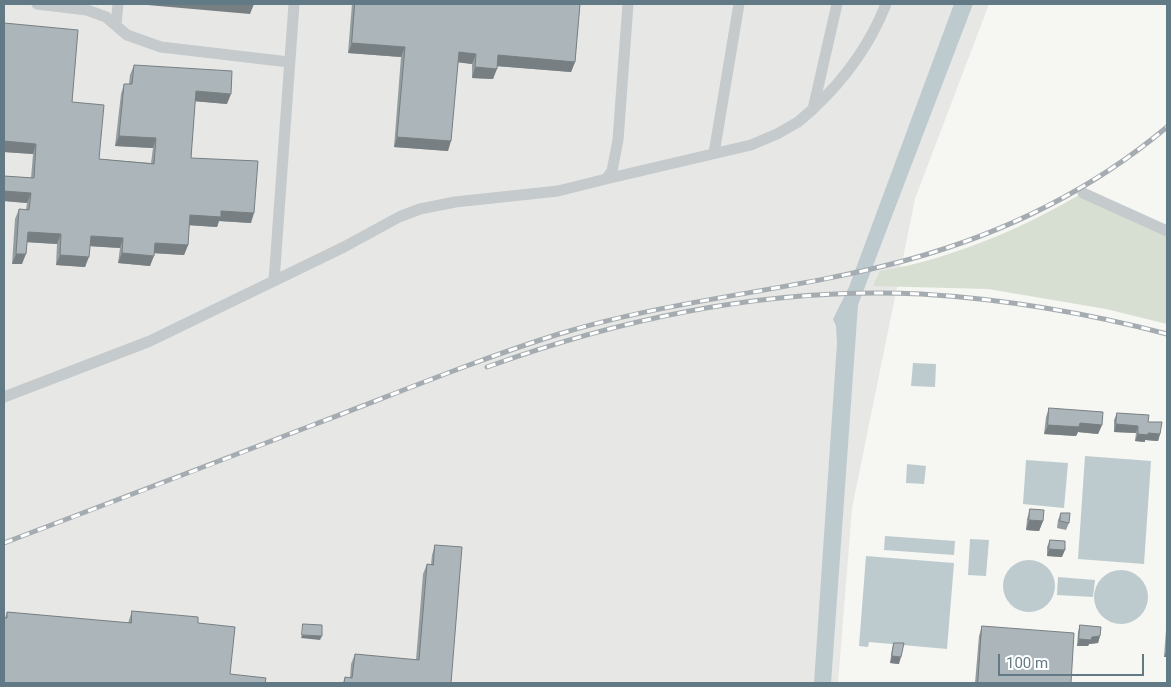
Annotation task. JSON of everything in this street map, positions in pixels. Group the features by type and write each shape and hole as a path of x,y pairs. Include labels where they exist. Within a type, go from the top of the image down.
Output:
{"street":[{"path":"37,4 87,10 116,24 127,35 160,47 289,62"},
{"path":"116,24 118,4"},
{"path":"274,281 294,4"},
{"path":"606,179 612,172 618,140 628,4"},
{"path":"714,153 739,4"},
{"path":"813,109 836,4"},
{"path":"4,397 150,342 399,217 455,202 558,191 751,145 777,134 813,109 838,85 868,42 886,4"},
{"path":"1083,193 1167,231"}],"shaded area":[{"path":"4,4 989,4 915,199 852,508 838,683 4,683"},
{"path":"954,4 973,4 858,305 831,683 814,683 837,343 836,326 833,319 849,287"},
{"path":"1079,195 1167,235 1167,324 1106,309 988,289 873,286 880,271 903,267 973,246 1038,217"},
{"path":"913,363 936,364 935,387 911,386"},
{"path":"1085,456 1151,461 1144,564 1078,559"},
{"path":"1026,460 1068,463 1064,508 1023,504"},
{"path":"907,464 926,466 924,484 906,483"},
{"path":"885,536 955,541 954,555 884,550"},
{"path":"970,539 989,540 986,576 968,575"},
{"path":"866,556 954,563 947,649 869,642 868,647 859,646"},
{"path":"1029,560 1039,562 1047,568 1053,576 1055,586 1053,596 1047,604 1039,610 1029,612 1019,610 1011,604 1005,596 1003,586 1005,576 1011,568 1019,562"},
{"path":"1116,570 1126,570 1136,574 1144,582 1148,597 1144,612 1136,620 1126,624 1116,624 1106,620 1098,612 1094,602 1094,592 1098,582 1106,574"},
{"path":"1058,577 1095,580 1093,597 1057,595"}],"building":[{"path":"355,4 580,4 575,62 498,55 497,69 475,67 476,54 459,52 451,141 397,137 405,47 352,43"},
{"path":"4,23 78,30 72,102 104,105 99,159 154,164 156,138 119,136 124,84 132,84 134,65 232,71 231,94 196,91 191,158 258,161 254,213 221,211 221,217 190,215 188,245 155,243 154,256 122,253 123,238 91,236 89,257 60,255 61,234 28,232 26,254 16,254 19,209 29,210 31,193 4,191 4,176 34,178 36,144 4,141"},
{"path":"1049,408 1103,412 1102,425 1080,423 1079,427 1048,425"},
{"path":"1117,413 1149,415 1148,422 1162,422 1160,434 1138,434 1138,426 1116,424"},
{"path":"1030,509 1044,510 1043,521 1029,520"},
{"path":"1061,513 1070,513 1069,523 1060,521"},
{"path":"1050,540 1065,541 1065,550 1049,549"},
{"path":"435,545 462,547 451,683 344,683 345,677 352,678 355,654 419,660 427,564 433,565"},
{"path":"132,611 198,617 198,623 235,627 230,674 266,678 265,683 4,683 4,618 7,618 7,612 131,623"},
{"path":"303,624 322,625 322,636 302,635"},
{"path":"1080,625 1101,627 1100,636 1092,637 1091,640 1079,639"},
{"path":"982,626 1074,633 1071,683 978,683"},
{"path":"894,643 904,643 901,657 892,656"}],"railway":[{"path":"4,543 466,366 559,334 645,312 864,271 907,260 977,237 1011,223 1077,190 1108,171 1167,127"},
{"path":"487,367 539,349 646,320 701,309 811,295 921,294 983,299 1076,313 1167,334"}]}
